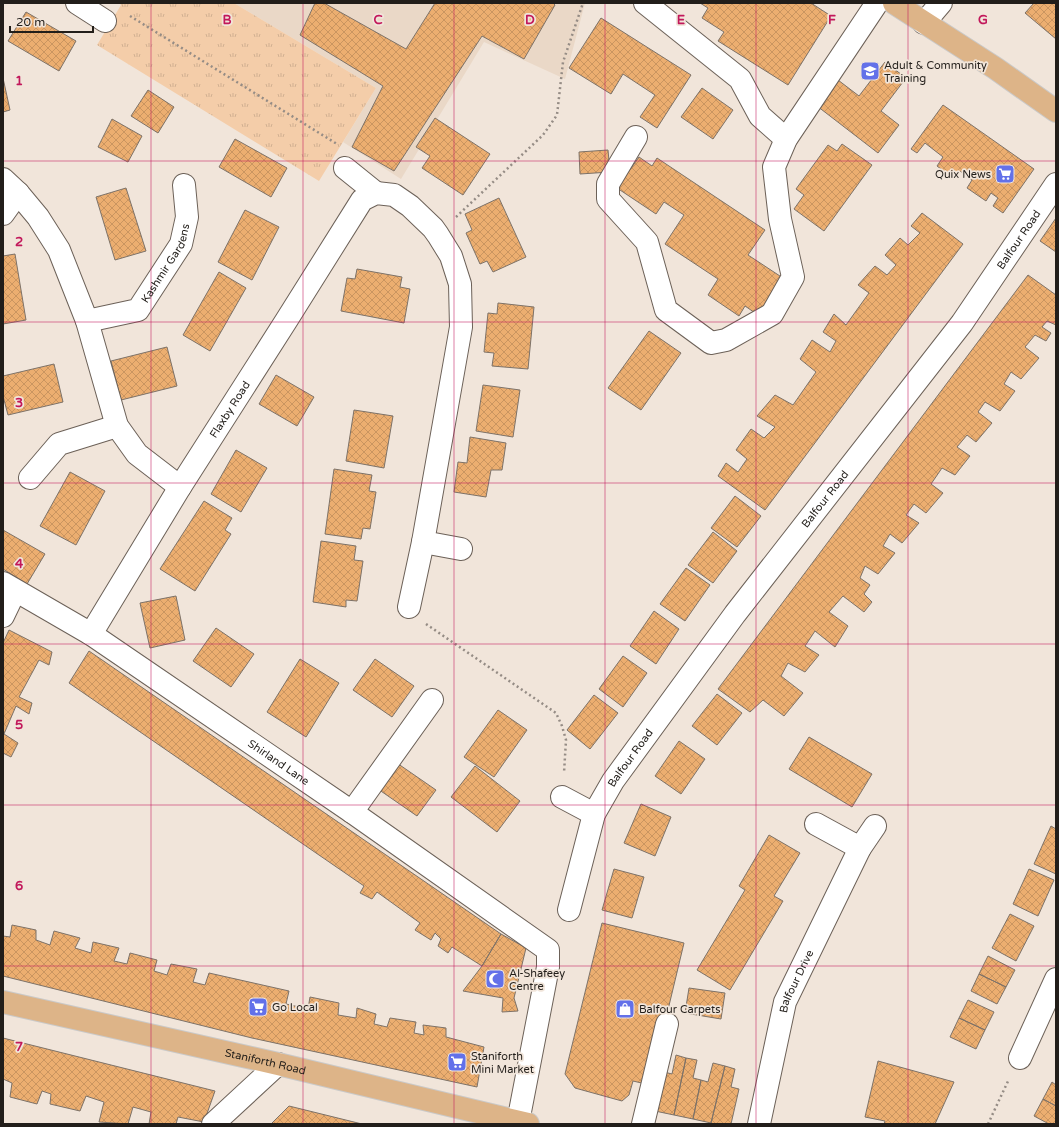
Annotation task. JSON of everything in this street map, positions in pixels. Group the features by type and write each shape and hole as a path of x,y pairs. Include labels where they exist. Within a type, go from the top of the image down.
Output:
{"main road":[{"path":"894,3 995,68 1056,111"},
{"name":"Staniforth Road","path":"3,1002 278,1064 523,1123"}],"street":[{"path":"77,3 105,21"},
{"path":"645,3 740,80 760,116 786,139"},
{"path":"636,137 608,184 608,199 647,242 666,310 711,342 726,340 772,314 793,277 780,219 774,167 786,139 877,3"},
{"path":"924,23 941,3"},
{"path":"344,168 376,193 394,195 410,206 433,228 451,256 460,284 461,327 423,542 409,607"},
{"name":"Balfour Road","path":"569,910 594,814 612,781 735,614 962,323 1056,184"},
{"name":"Kashmir Gardens","path":"87,321 138,310 181,244 187,216 184,185"},
{"path":"11,186 38,217 59,250 87,321 116,426 137,454 180,487"},
{"path":"3,214 11,186"},
{"name":"Flaxby Road","path":"91,634 180,487 362,200 376,193"},
{"path":"30,478 60,444 116,426"},
{"path":"423,542 461,549"},
{"path":"3,616 9,587"},
{"name":"Shirland Lane","path":"9,587 91,634 352,812 548,950 548,967 523,1123"},
{"path":"352,812 432,700"},
{"path":"562,797 594,814"},
{"path":"816,824 860,848"},
{"name":"Balfour Drive","path":"759,1124 786,1002 860,848 875,826"},
{"path":"1020,1058 1056,979"},
{"path":"643,1124 667,1024"},
{"path":"213,1124 278,1064"}],"path":[{"path":"438,235 542,136 557,115 563,62 584,3"},
{"path":"105,21 116,7 352,153 344,168"},
{"path":"409,607 418,619 556,713 566,740 562,797"},
{"path":"988,1124 1020,1058"}],"shaded area":[{"path":"234,3 585,3 565,79 484,42 401,179 343,142 376,88"}],"green space":[{"path":"119,3 234,3 376,88 319,181 97,45 121,5"}],"building":[{"path":"315,3 324,3 406,49 435,3 553,3 555,5 524,59 482,36 394,171 352,147 383,86 300,35"},
{"path":"700,3 811,3 831,16 788,85 718,41 724,32 702,18 708,8"},
{"path":"1034,3 1056,3 1056,39 1025,13"},
{"path":"26,12 76,41 59,71 8,41"},
{"path":"601,18 691,75 657,128 640,117 655,95 623,74 611,94 569,68"},
{"path":"885,62 906,78 881,111 899,125 878,153 817,106 838,80 859,96"},
{"path":"3,78 10,110 3,112"},
{"path":"702,88 733,110 713,139 681,117"},
{"path":"148,90 174,107 158,133 131,116"},
{"path":"943,105 1034,169 1003,213 993,206 998,198 991,193 986,201 967,188 972,180 960,171 954,179 937,166 943,157 925,143 917,153 911,149"},
{"path":"435,118 490,154 463,195 422,168 430,156 416,147"},
{"path":"112,119 142,136 128,162 98,147"},
{"path":"235,139 287,168 271,197 219,167"},
{"path":"842,144 872,165 824,231 794,209 804,195 796,189 828,145 837,151"},
{"path":"608,150 610,172 580,174 579,152"},
{"path":"639,157 652,166 657,158 765,230 748,255 786,280 761,317 745,306 739,316 708,295 718,279 665,244 684,215 664,202 656,214 617,188"},
{"path":"126,188 146,251 115,260 96,197"},
{"path":"499,198 526,257 493,272 487,261 480,264 466,233 472,230 465,214"},
{"path":"245,210 279,227 252,280 218,262"},
{"path":"922,213 963,244 765,510 718,476 726,463 738,472 747,459 736,450 751,429 764,438 775,427 757,416 775,395 793,405 816,372 800,359 812,340 830,352 836,341 823,332 834,314 846,325 869,293 858,285 875,266 887,275 896,265 885,255 900,238 908,245 920,233 911,226"},
{"path":"1056,218 1056,252 1040,241"},
{"path":"15,254 26,320 3,324 3,256"},
{"path":"357,269 402,277 400,287 410,289 404,323 341,311 347,278 355,279"},
{"path":"219,272 246,288 210,351 183,335"},
{"path":"1028,275 1056,295 1056,325 1047,321 1042,327 1051,333 1046,341 1035,335 1025,347 1039,358 1021,379 1011,372 1004,384 1015,391 1000,411 985,402 978,412 992,423 976,442 967,435 957,447 970,456 955,475 942,468 931,484 943,493 926,513 914,504 906,515 919,523 902,543 890,534 883,546 895,553 878,574 865,566 860,578 870,585 864,594 872,602 864,612 843,596 829,612 848,626 835,647 815,631 805,646 819,655 805,672 788,663 781,676 803,693 784,716 763,700 750,712 718,689"},
{"path":"498,303 534,307 528,369 492,366 494,353 484,352 488,313 497,314"},
{"path":"649,331 681,353 641,410 608,388"},
{"path":"167,347 177,386 121,400 111,361"},
{"path":"54,364 63,402 8,415 3,396 3,376"},
{"path":"276,375 314,397 297,426 259,404"},
{"path":"483,385 520,390 513,437 476,431"},
{"path":"354,410 393,416 384,468 346,461"},
{"path":"470,437 506,443 502,470 491,470 486,497 454,492 458,462 467,463"},
{"path":"236,450 267,468 241,512 211,494"},
{"path":"334,469 372,475 369,491 376,492 370,529 363,528 361,539 325,534"},
{"path":"70,472 105,491 76,545 40,526"},
{"path":"735,496 761,516 737,547 711,528"},
{"path":"204,501 232,518 225,530 231,534 195,591 160,569"},
{"path":"3,530 45,554 27,584 3,569"},
{"path":"713,532 737,551 713,583 688,565"},
{"path":"321,541 356,546 354,560 363,561 357,601 346,600 346,607 313,602"},
{"path":"686,568 710,585 685,621 660,604"},
{"path":"176,596 185,640 150,648 140,603"},
{"path":"654,611 679,629 656,664 630,646"},
{"path":"216,628 254,654 231,687 193,661"},
{"path":"9,630 52,652 49,665 39,660 19,697 32,703 29,714 16,706 4,734 18,743 11,757 3,753 3,643"},
{"path":"89,651 501,934 482,966 452,947 448,953 438,946 441,939 435,933 431,940 415,930 420,923 377,892 372,899 360,893 364,886 69,683"},
{"path":"623,656 647,673 623,707 599,689"},
{"path":"300,659 339,683 306,737 267,712"},
{"path":"375,659 414,686 392,717 353,690"},
{"path":"717,694 742,713 717,745 692,726"},
{"path":"594,695 618,713 590,749 567,730"},
{"path":"498,710 527,730 494,777 464,757"},
{"path":"809,737 872,774 852,807 789,769"},
{"path":"679,741 705,759 681,794 655,776"},
{"path":"394,761 436,790 417,816 375,787"},
{"path":"475,766 520,801 497,832 451,797"},
{"path":"641,804 671,817 655,856 624,843"},
{"path":"1051,826 1056,829 1056,874 1034,864"},
{"path":"769,835 800,853 774,896 783,901 730,990 697,970 745,890 739,886"},
{"path":"614,869 644,877 632,918 602,910"},
{"path":"1029,869 1054,880 1038,916 1013,904"},
{"path":"1010,914 1034,926 1016,961 992,948"},
{"name":"Balfour Carpets","path":"602,923 684,943 650,1085 633,1081 629,1095 622,1101 575,1088 565,1074"},
{"path":"12,925 36,930 36,940 50,945 54,931 80,938 75,948 91,953 93,942 119,948 114,961 127,964 130,953 157,960 154,971 167,975 171,964 197,969 193,982 205,985 209,973 289,991 286,1004 308,1009 310,997 339,1003 338,1015 356,1018 357,1008 376,1014 374,1024 387,1027 390,1018 416,1022 414,1033 424,1035 423,1025 446,1028 446,1037 484,1047 477,1087 252,1038 3,976 3,936 10,937"},
{"name":"Al-Shafeey Centre","path":"501,934 526,948 514,998 518,1011 502,1012 503,998 463,991 482,966"},
{"path":"988,956 1015,970 1006,987 979,974"},
{"path":"979,974 1006,987 997,1004 971,991"},
{"path":"689,988 725,993 721,1019 685,1013"},
{"path":"968,1000 994,1012 985,1030 959,1018"},
{"path":"959,1018 985,1030 976,1049 950,1037"},
{"path":"3,1038 215,1091 204,1122 178,1117 176,1124 149,1124 151,1112 133,1107 128,1124 99,1122 104,1102 86,1096 80,1111 50,1104 51,1094 42,1091 37,1104 10,1097 12,1083 3,1079"},
{"path":"676,1055 686,1058 674,1115 655,1111 664,1072 672,1074"},
{"path":"686,1058 697,1060 693,1078 701,1080 693,1119 674,1115"},
{"path":"878,1061 954,1082 935,1124 884,1124 885,1121 865,1117"},
{"path":"713,1063 725,1066 711,1123 693,1119 701,1080 708,1082"},
{"path":"725,1066 735,1069 731,1087 739,1089 731,1124 714,1124 711,1123"},
{"path":"1052,1082 1056,1085 1056,1106 1043,1099"},
{"path":"1043,1099 1056,1106 1056,1124 1049,1124 1034,1116"},
{"path":"289,1106 362,1124 271,1124"}],"place":[{"name":"Adult & Community Training","path":"870,71"},
{"name":"Quix News","path":"1005,174"},
{"name":"Al-Shafeey Centre","path":"495,979"},
{"name":"Go Local","path":"258,1007"},
{"name":"Balfour Carpets","path":"625,1009"},
{"name":"Staniforth Mini Market","path":"457,1062"}]}
